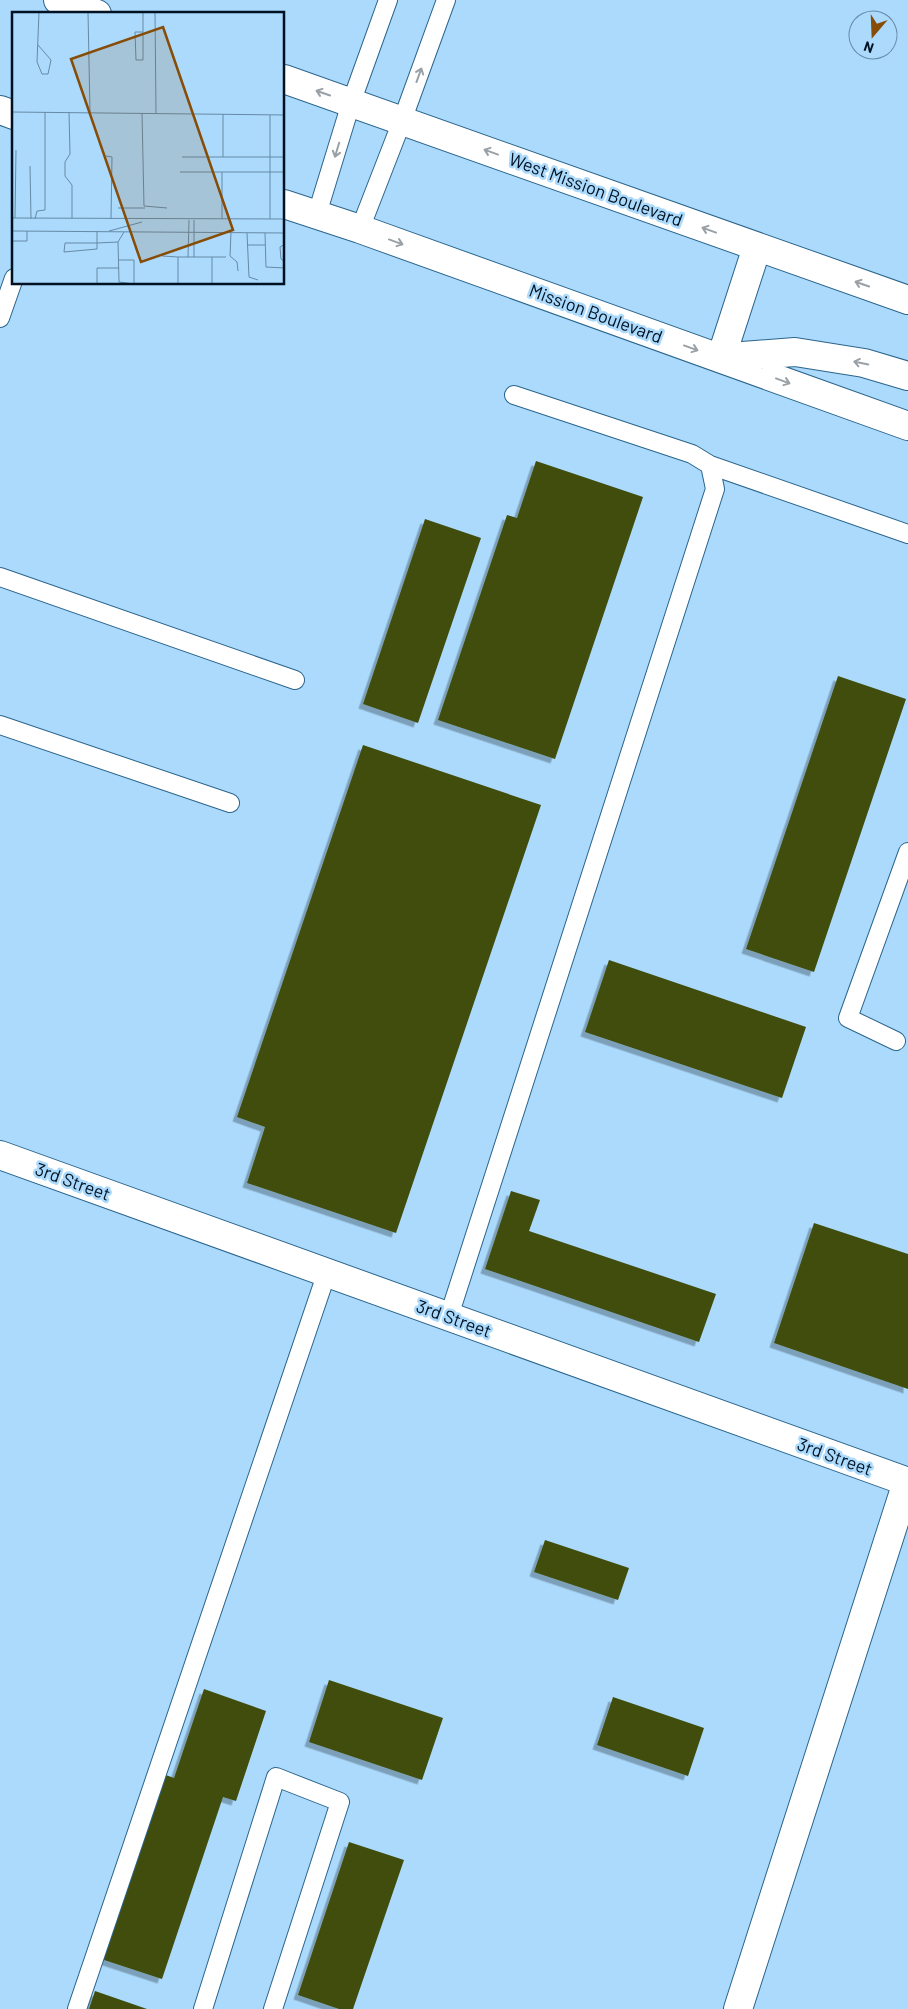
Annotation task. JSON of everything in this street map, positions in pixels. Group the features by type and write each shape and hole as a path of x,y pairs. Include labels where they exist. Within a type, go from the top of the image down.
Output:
{"main road":[{"path":"58,0 92,12"},
{"name":"West Mission Boulevard","path":"285,79 908,300"},
{"path":"0,110 12,114"},
{"name":"Mission Boulevard","path":"285,204 360,229 908,426"},
{"path":"757,247 721,358 795,352 864,363 908,376"},
{"name":"3rd Street","path":"0,1155 908,1482"},
{"path":"738,2009 908,1482"}],"lane":[{"path":"317,214 351,103 388,0"},
{"path":"360,229 446,0"},
{"path":"0,318 12,284"},
{"path":"514,395 692,454 710,465 908,534"},
{"path":"449,1316 715,489 710,465"},
{"path":"0,577 296,680"},
{"path":"0,725 230,803"},
{"path":"896,1041 848,1018 908,852"},
{"path":"77,2009 326,1272"},
{"path":"203,2009 276,1777 340,1802 273,2009"}],"building":[{"path":"536,461 643,497 555,759 438,720 507,515 517,518"},
{"path":"425,519 481,538 418,723 363,704"},
{"path":"838,676 906,699 814,972 746,949"},
{"path":"363,745 541,805 396,1233 247,1183 265,1127 237,1117"},
{"path":"609,960 806,1027 782,1098 585,1032"},
{"path":"511,1191 540,1200 529,1231 716,1294 699,1342 485,1269"},
{"path":"814,1223 908,1254 908,1389 774,1343"},
{"path":"545,1540 629,1568 618,1600 534,1572"},
{"path":"329,1680 443,1718 422,1780 309,1742"},
{"path":"204,1689 266,1711 236,1801 223,1797 162,1979 101,1959 163,1774 174,1778"},
{"path":"613,1697 704,1728 688,1776 597,1745"},
{"path":"349,1842 404,1860 353,2009 339,2009 298,1995"},
{"path":"95,1991 147,2009 89,2009"}]}
